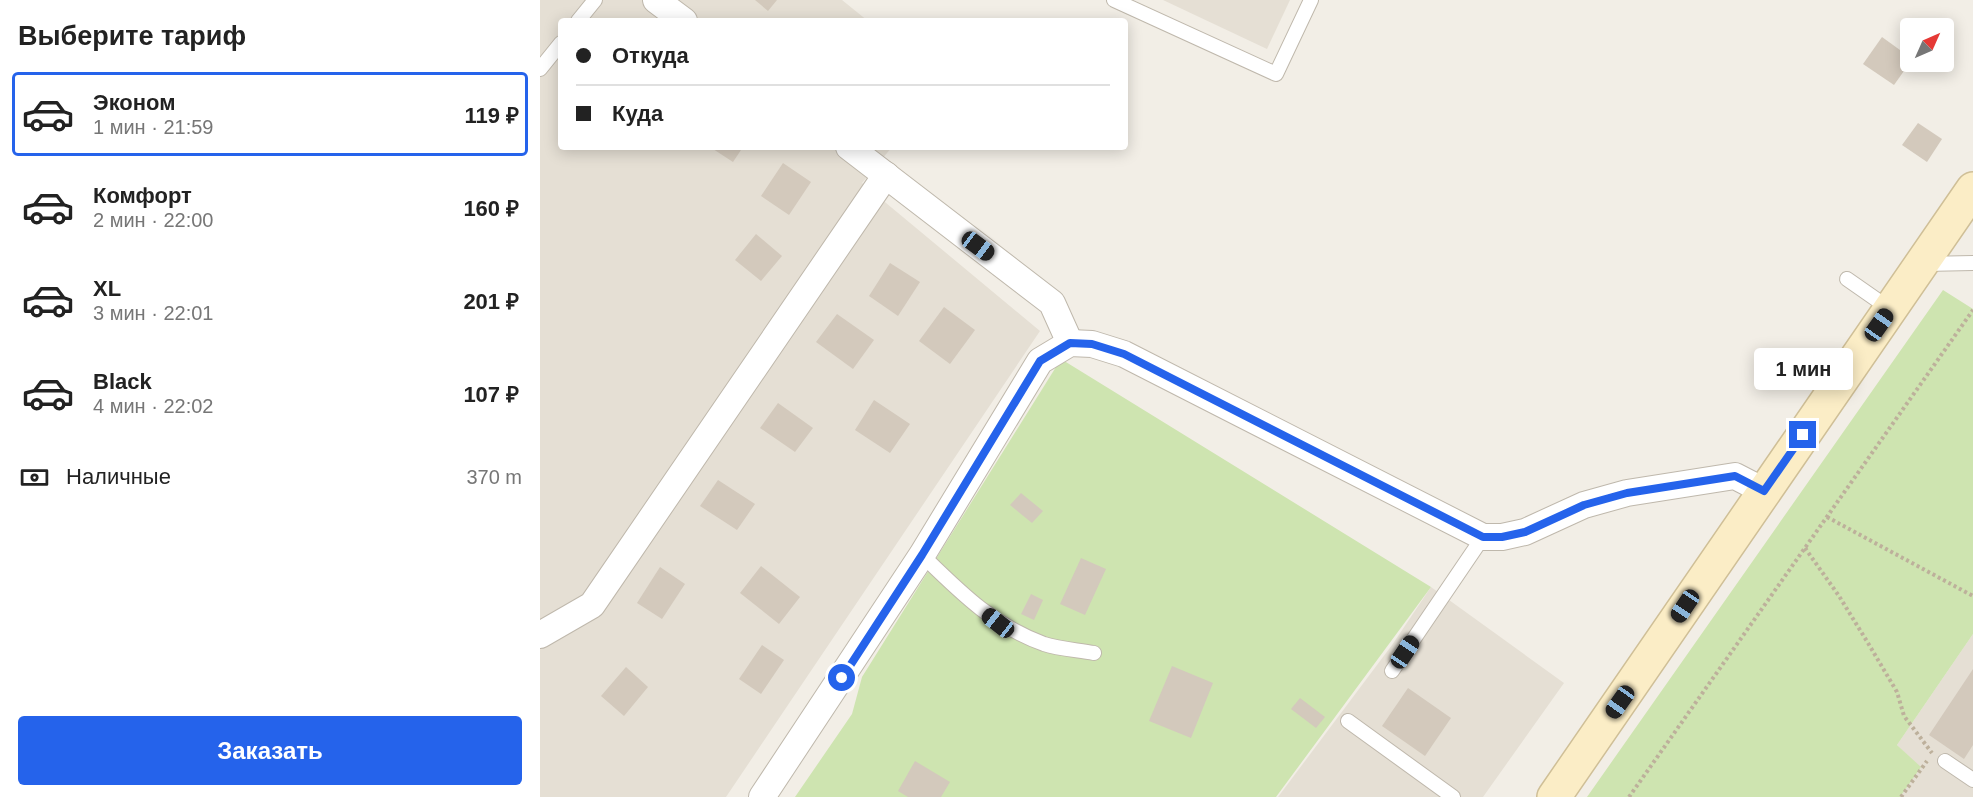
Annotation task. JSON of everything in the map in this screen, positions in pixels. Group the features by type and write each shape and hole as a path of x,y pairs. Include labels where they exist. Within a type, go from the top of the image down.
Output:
{"main road":[{"path":"1554,797 1973,189"}],"street":[{"path":"656,0 680,18"},
{"path":"853,150 1052,303 1070,343"},
{"path":"540,635 592,605 886,176"},
{"path":"762,797 922,555 1040,361 1070,343 1092,344 1124,354 1483,537 1502,537 1525,532 1584,505 1627,493 1735,476 1764,491"}],"lane":[{"path":"580,18 595,0"},
{"path":"1114,0 1276,74 1311,0"},
{"path":"540,69 558,47"},
{"path":"1921,264 1973,263"},
{"path":"1847,279 1890,309"},
{"path":"1392,671 1483,537"},
{"path":"922,555 963,595 998,623 1045,644 1094,653"},
{"path":"1348,721 1454,797"},
{"path":"1939,757 1972,777"}],"path":[{"path":"1629,797 1973,310"},
{"path":"1827,517 1973,596"},
{"path":"1805,548 1839,597 1897,692 1904,716 1939,757 1900,797"}],"shaded area":[{"path":"540,0 842,0 864,18 558,18 558,150 890,150 862,183 1040,331 726,797 540,797"},
{"path":"1163,0 1290,0 1267,49"},
{"path":"1431,587 1564,683 1483,797 1278,797 1392,645"},
{"path":"1973,634 1973,797 1900,797 1920,767 1897,745"}],"green space":[{"path":"1943,290 1973,309 1973,634 1897,745 1921,767 1900,797 1587,797"},
{"path":"1061,359 1431,587 1276,797 795,797 852,714 862,677"}],"building":[{"path":"755,0 777,0 768,11"},
{"path":"1882,37 1900,50 1900,72 1903,72 1894,85 1863,64"},
{"path":"1918,123 1942,139 1927,162 1902,145"},
{"path":"715,150 741,150 733,162"},
{"path":"783,163 811,182 789,215 761,196"},
{"path":"756,234 782,256 761,281 735,260"},
{"path":"890,263 920,282 898,316 869,296"},
{"path":"944,307 975,330 950,364 919,341"},
{"path":"837,314 874,340 853,369 816,342"},
{"path":"874,400 910,424 890,453 855,430"},
{"path":"778,403 813,428 795,452 760,428"},
{"path":"718,480 755,504 737,530 700,506"},
{"path":"1021,493 1043,511 1032,523 1010,505"},
{"path":"1081,558 1106,569 1085,615 1060,604"},
{"path":"761,566 800,597 779,624 740,593"},
{"path":"660,567 685,584 662,619 637,603"},
{"path":"1031,594 1043,600 1034,620 1021,614"},
{"path":"762,645 784,660 761,694 739,679"},
{"path":"1172,666 1213,683 1191,738 1149,721"},
{"path":"626,667 648,687 624,716 601,696"},
{"path":"1973,669 1973,745 1964,759 1929,735"},
{"path":"1408,688 1451,718 1425,756 1382,726"},
{"path":"1300,698 1325,717 1316,728 1291,709"},
{"path":"915,761 950,782 941,797 908,797 898,791"}],"route":[{"path":"842,678 922,555 1040,361 1070,343 1092,344 1124,354 1483,537 1502,537 1525,532 1584,505 1627,493 1735,476 1764,491 1803,435"}]}
